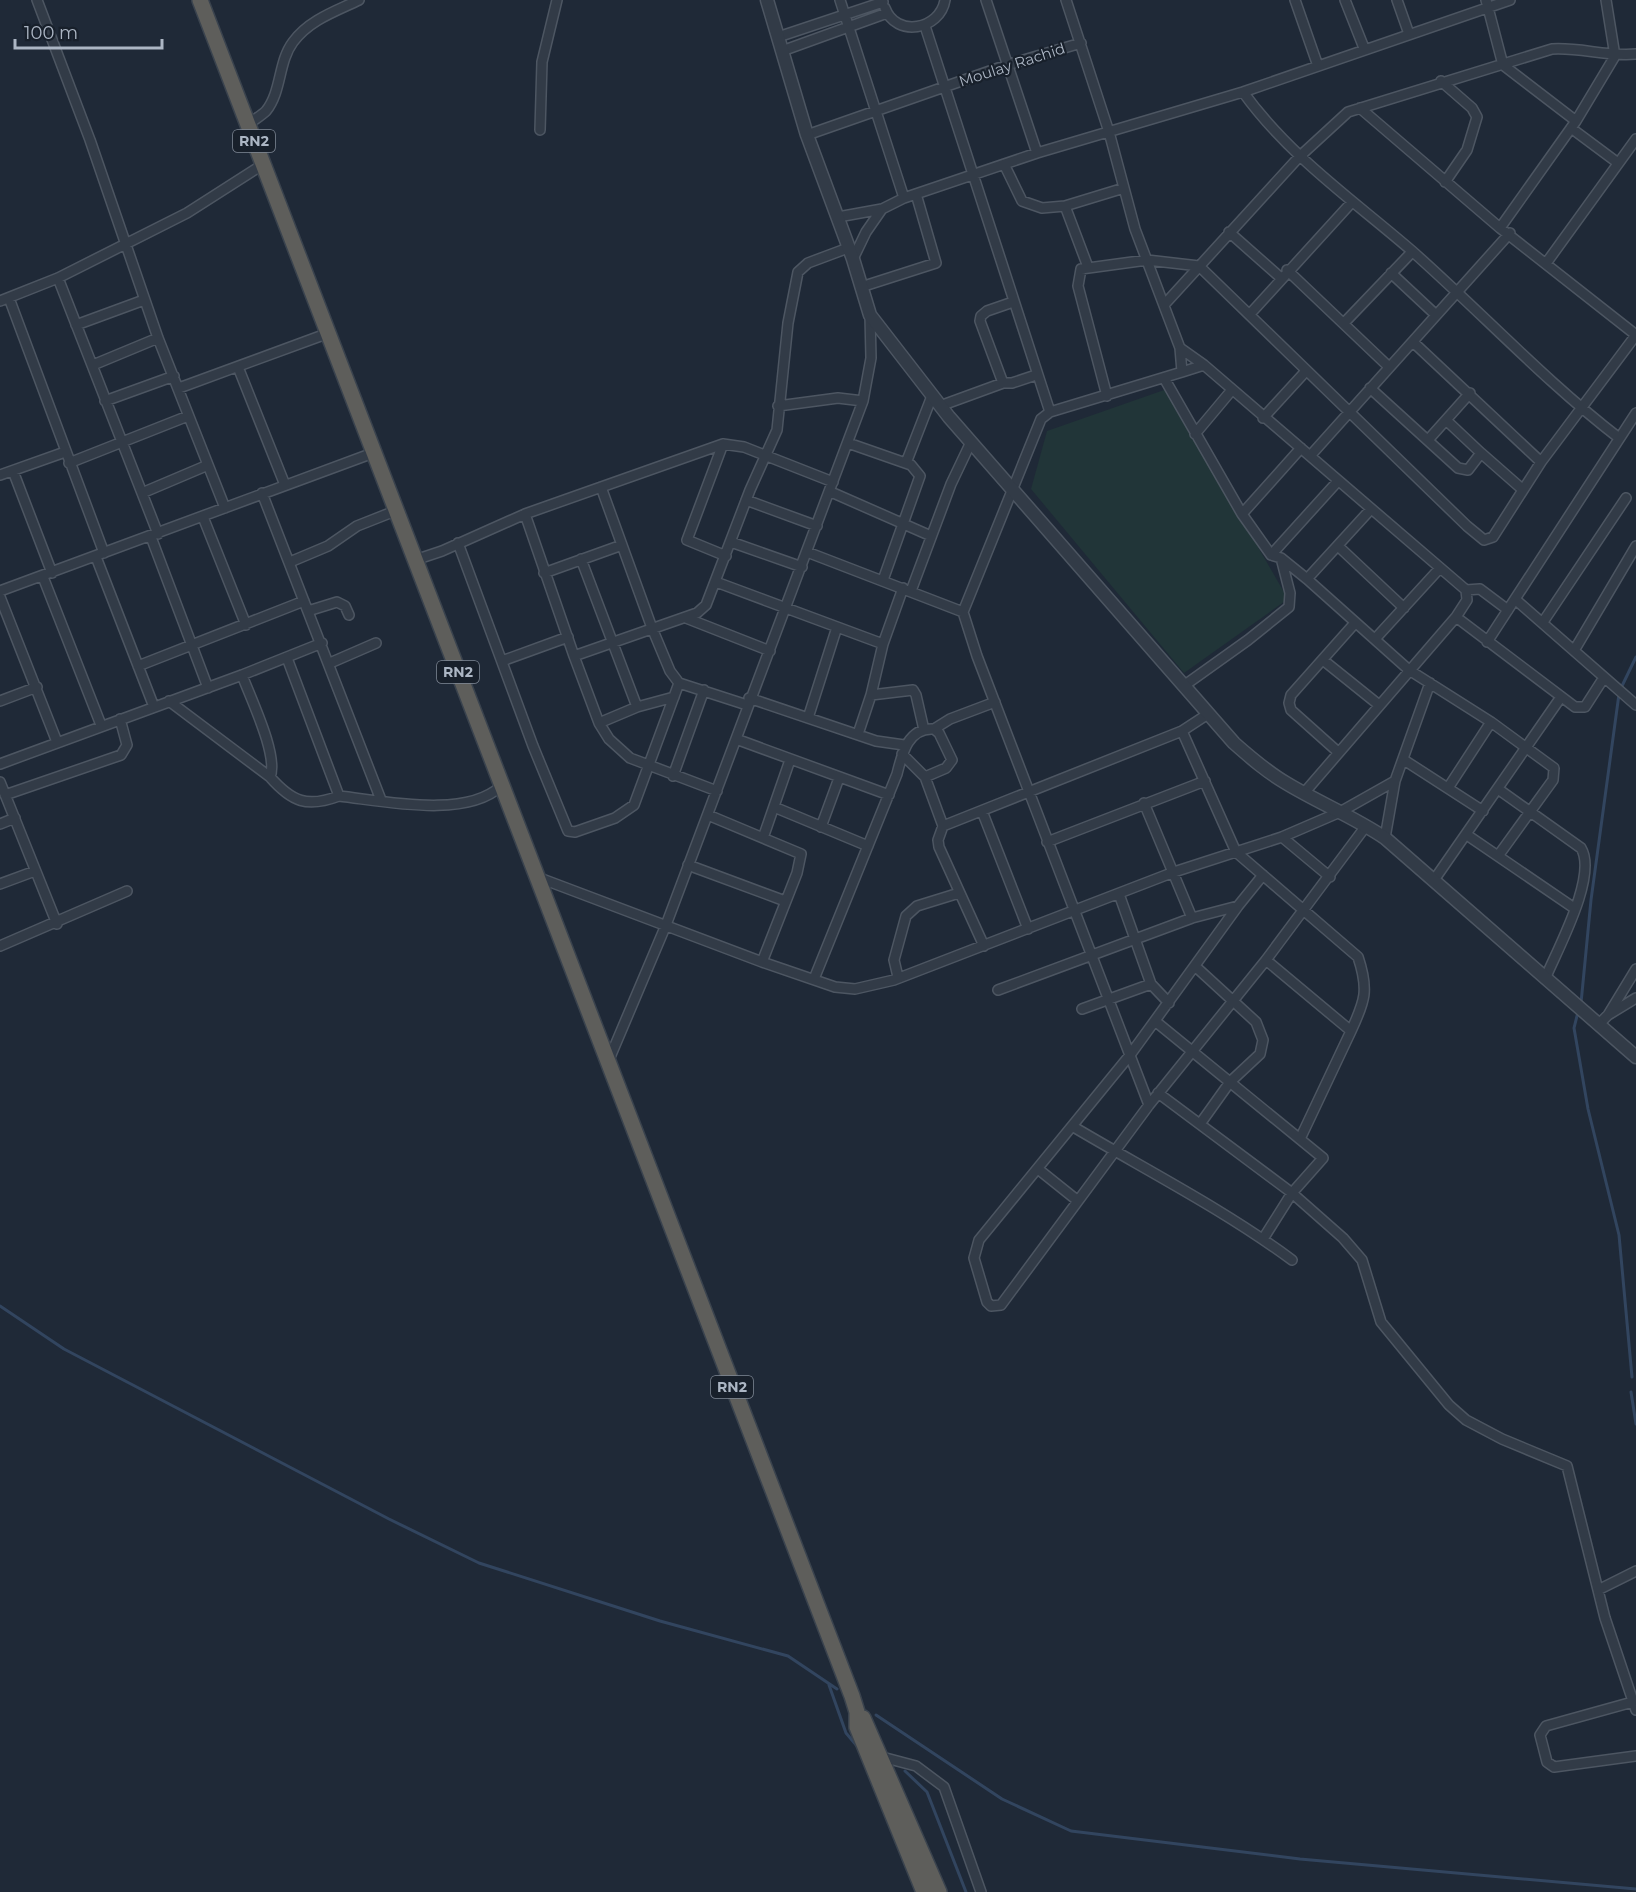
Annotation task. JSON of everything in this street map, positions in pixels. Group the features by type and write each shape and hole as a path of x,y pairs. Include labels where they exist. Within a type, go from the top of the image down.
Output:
{"highway":[{"name":"RN2","path":"200,0 326,334 537,876 857,1712 857,1727 924,1892"},
{"name":"RN2","path":"857,1712 867,1723 939,1892"}],"street":[{"path":"37,0 90,140 158,338 225,508"},
{"path":"248,124 266,111 293,42 324,16 359,0"},
{"path":"540,130 542,62 557,0"},
{"path":"608,1062 666,925 717,791 748,701 770,651 832,487 863,400 871,358 870,315 851,254 807,135 766,0"},
{"path":"840,0 851,25 904,198"},
{"path":"778,37 883,1 887,13 900,24 925,26 937,18 945,0"},
{"path":"986,0 1037,153"},
{"path":"1066,0 1109,132 1146,260 1180,348 1182,372"},
{"path":"1295,0 1318,66"},
{"path":"1345,0 1364,48"},
{"path":"1397,0 1409,34"},
{"path":"838,217 882,209 904,198 1037,153 1243,92 1488,4 1510,0"},
{"path":"1500,228 1573,124 1615,56 1606,0"},
{"path":"1488,4 1503,65 1618,163"},
{"path":"782,51 887,13"},
{"path":"925,26 943,88"},
{"name":"Moulay Rachid","path":"807,135 1007,65 1081,44"},
{"path":"1164,305 1299,157 1340,117 1441,81 1503,65 1552,49 1571,49 1615,56 1636,54"},
{"path":"1441,81 1472,108 1477,117 1467,150 1445,182"},
{"name":"Moulay Rachid","path":"943,88 1050,412"},
{"path":"1243,92 1260,115 1299,157 1412,252 1580,408 1619,438"},
{"path":"1107,396 1078,286 1079,273 1088,267 1146,260 1199,266 1484,540 1492,537 1541,462 1636,335 1547,262 1510,233 1500,228 1360,108"},
{"path":"1547,262 1636,139"},
{"path":"1004,164 1022,201 1042,208 1065,206 1124,188"},
{"path":"154,707 69,462 4,299 58,278 206,203 262,165"},
{"path":"861,286 936,263 916,194"},
{"path":"1250,314 1352,202"},
{"path":"1065,206 1088,267"},
{"path":"574,656 686,618 702,609 716,582 746,500 777,430 793,291 798,272 808,263 851,254 882,209"},
{"path":"1229,232 1344,323 1389,367"},
{"path":"1310,456 1510,233"},
{"path":"1344,323 1412,252"},
{"path":"1391,273 1436,315"},
{"path":"58,278 142,493 208,688"},
{"path":"76,325 144,300"},
{"path":"1003,383 981,316 987,311 1012,302"},
{"path":"870,315 936,401 1013,491 1208,714 1264,769 1385,838 1636,1057"},
{"path":"178,388 326,334"},
{"path":"93,365 158,338"},
{"path":"1413,342 1541,462"},
{"path":"1180,348 1204,365 1466,590 1467,600 1456,617 1304,793"},
{"path":"1149,1105 1109,999 1090,956 963,612 1041,419 1050,412 1204,365"},
{"path":"238,367 285,485"},
{"path":"1263,418 1306,371"},
{"path":"906,463 936,401 1036,375"},
{"path":"105,401 174,376"},
{"path":"1164,378 1242,514 1271,555 1281,558 1307,579 1410,670 1549,762 1556,774 1498,856"},
{"path":"1370,388 1462,471 1467,470 1481,453"},
{"path":"1195,434 1232,391"},
{"path":"1428,440 1470,393"},
{"path":"778,406 838,398 863,400"},
{"path":"1487,642 1636,413"},
{"path":"69,462 188,416"},
{"path":"1447,421 1522,489"},
{"path":"858,734 884,644 971,442"},
{"path":"848,443 906,463 917,470 920,476 883,580"},
{"path":"415,560 525,514 723,444 744,447 766,456 931,536"},
{"path":"723,444 687,540 726,556"},
{"path":"1242,514 1301,448"},
{"path":"0,476 64,452"},
{"path":"0,591 373,453"},
{"path":"142,493 208,465"},
{"path":"13,471 101,725"},
{"path":"1271,555 1338,480"},
{"path":"601,487 652,628 670,672 679,683 808,718 903,750 925,777 943,826 938,840 939,847 984,946"},
{"path":"262,494 330,663 381,800"},
{"path":"1543,622 1626,498"},
{"path":"746,500 817,526"},
{"path":"1307,579 1371,509"},
{"path":"290,562 327,546 357,526 395,511"},
{"path":"525,514 599,723 609,739 622,752 650,766 717,791"},
{"path":"203,517 246,625"},
{"path":"731,542 802,567"},
{"path":"458,543 565,829 575,832 593,827 629,811 641,792 679,683"},
{"path":"544,573 622,545"},
{"path":"1338,546 1404,608"},
{"path":"1575,649 1636,546"},
{"path":"807,552 963,612"},
{"path":"1185,685 1248,640 1288,607 1290,593 1281,558"},
{"path":"581,559 637,707"},
{"path":"1375,639 1440,568"},
{"path":"716,582 884,644"},
{"path":"1466,590 1480,589 1508,610"},
{"path":"0,597 57,742"},
{"path":"1516,600 1575,649 1603,678 1636,705"},
{"path":"138,666 304,601"},
{"path":"308,611 337,602 345,606 349,615"},
{"path":"1456,617 1561,697 1582,708 1603,678"},
{"path":"686,618 770,651"},
{"path":"1338,752 1291,710 1289,704 1292,695 1355,623"},
{"path":"808,718 837,627"},
{"path":"502,661 567,637"},
{"path":"1,760 208,688 322,643"},
{"path":"330,663 376,643"},
{"path":"287,658 339,796"},
{"path":"1323,660 1379,705"},
{"path":"242,675 272,764 270,777"},
{"path":"1385,838 1395,782 1430,683"},
{"path":"0,701 37,687"},
{"path":"673,776 704,690"},
{"path":"871,695 913,690 924,730"},
{"path":"599,723 637,707 674,697"},
{"path":"1434,880 1561,697"},
{"path":"169,701 270,777 294,798 306,802 322,802 339,796 453,806 495,792 501,786"},
{"path":"814,979 889,795 903,750 924,730 934,729 950,719 995,702"},
{"path":"943,826 1182,731 1208,714"},
{"path":"6,795 121,755 127,745 120,719"},
{"path":"1448,788 1491,722"},
{"path":"925,777 946,768 952,760 939,733 934,729"},
{"path":"1182,731 1236,852 1358,957 1365,982 1366,996 1300,1139"},
{"path":"736,739 889,795"},
{"path":"763,838 790,760"},
{"path":"1404,760 1483,812"},
{"path":"821,827 839,778"},
{"path":"0,782 57,924"},
{"path":"1047,842 1144,803 1205,782"},
{"path":"537,876 762,962 835,987 855,988 873,986 984,946 1174,872 1281,837 1341,812 1395,782"},
{"path":"1498,789 1581,848 1585,855 1583,886 1545,979"},
{"path":"1144,803 1192,918"},
{"path":"774,807 868,846"},
{"path":"982,811 1028,929"},
{"path":"708,815 801,854 797,873 762,962"},
{"path":"0,824 15,818"},
{"path":"1263,875 1130,1055 979,1240 974,1258 987,1302 991,1306 1001,1305 1158,1093 1330,878 1366,826"},
{"path":"1467,835 1574,908"},
{"path":"1281,837 1330,878"},
{"path":"688,865 785,901"},
{"path":"0,884 35,871"},
{"path":"0,946 57,924 127,891"},
{"path":"898,977 894,960 906,916 917,906 959,893"},
{"path":"1119,894 1151,984 1169,1003"},
{"path":"999,990 1192,918 1238,906"},
{"path":"1266,960 1351,1031"},
{"path":"1196,967 1256,1022 1263,1040 1260,1054 1230,1082 1200,1124"},
{"path":"1599,1024 1608,1015 1636,969"},
{"path":"1082,1009 1151,984"},
{"path":"1608,1015 1636,998"},
{"path":"1155,1021 1323,1158 1292,1194 1263,1239"},
{"path":"1158,1093 1292,1194 1343,1238 1362,1260 1381,1322 1449,1405 1466,1420 1502,1439 1568,1466 1598,1590 1635,1705 1546,1726 1540,1735 1547,1762 1554,1767 1636,1756"},
{"path":"1072,1126 1263,1239 1292,1260"},
{"path":"1038,1169 1078,1201"},
{"path":"1598,1590 1636,1571"},
{"path":"882,1757 916,1766 944,1787 981,1892"}],"green space":[{"path":"1167,389 1288,599 1184,673 1031,489 1047,431"}],"waterway":[{"path":"1621,688 1636,657"},
{"path":"1581,1003 1591,900 1619,694"},
{"path":"1578,1012 1574,1028 1588,1109 1619,1235 1632,1377"},
{"path":"0,1306 64,1349 389,1519 479,1563 660,1621 788,1656 837,1689"},
{"path":"1631,1392 1636,1424"},
{"path":"829,1685 846,1733 857,1746"},
{"path":"876,1715 1002,1799 1071,1831 1300,1859 1636,1889"},
{"path":"905,1771 927,1792 966,1892"}]}
